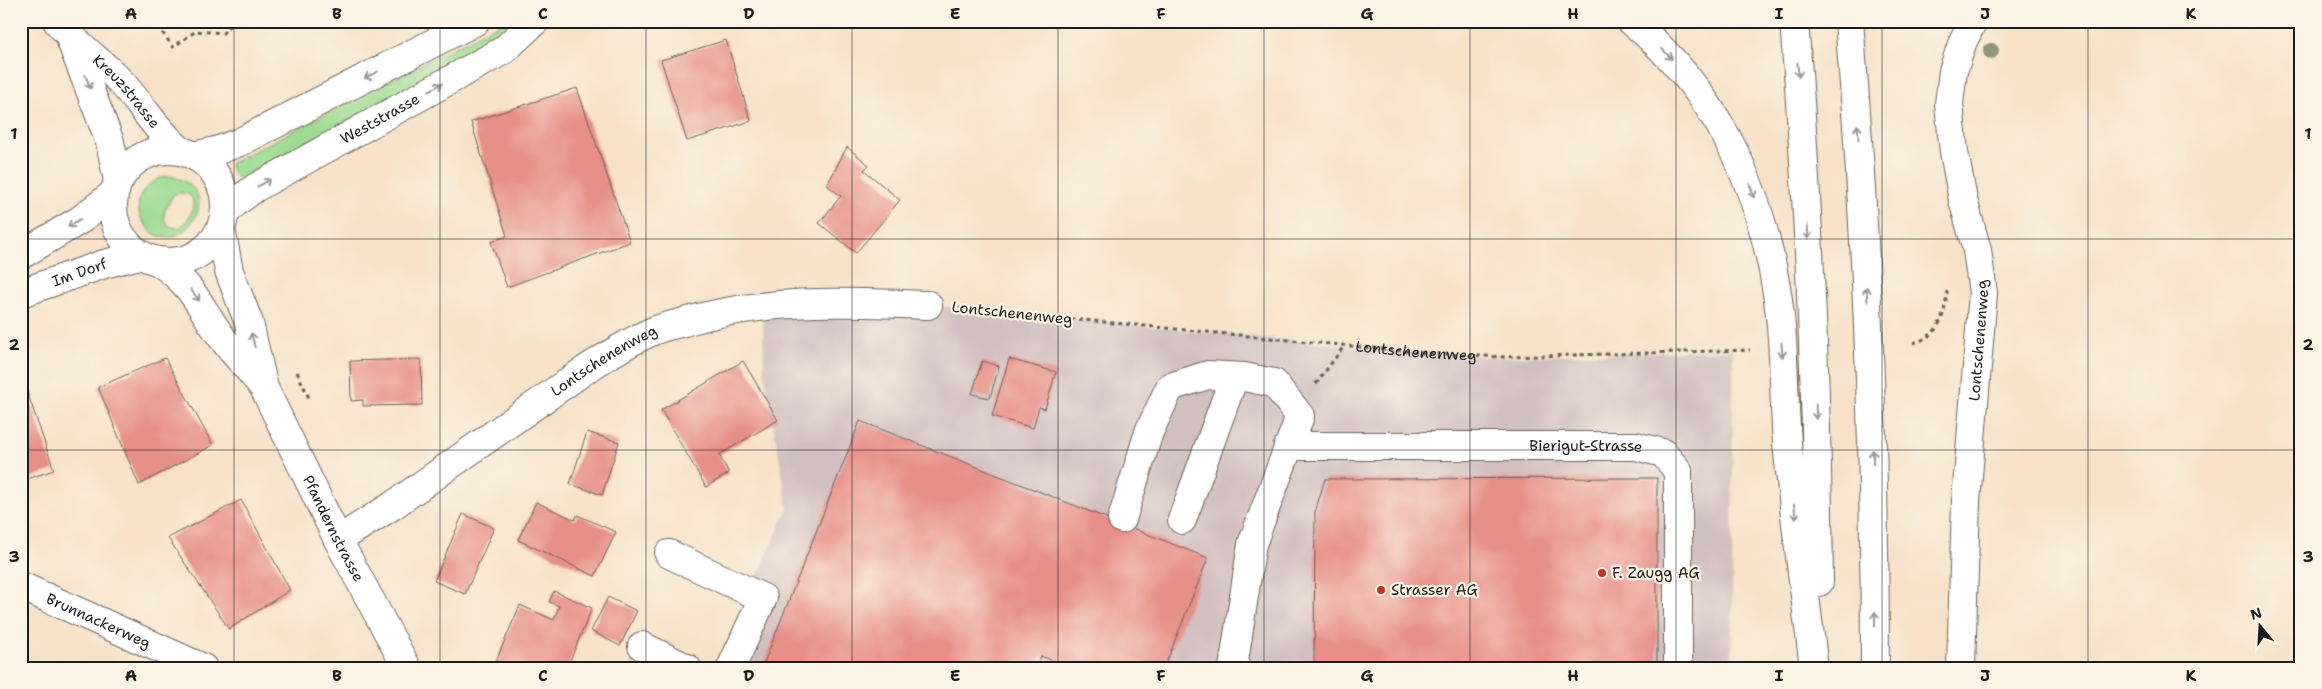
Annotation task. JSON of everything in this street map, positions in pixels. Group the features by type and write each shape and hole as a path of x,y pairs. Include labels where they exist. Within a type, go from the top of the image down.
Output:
{"main road":[{"path":"187,153 206,164 219,180 225,199 223,221 206,249 196,256 172,263 150,259 126,244 116,229 112,212 116,188 126,169 150,153 216,151 240,142 476,21"},
{"name":"Weststrasse","path":"223,221 235,203 255,188 504,50 535,21"},
{"path":"1631,21 1664,51 1699,92 1734,149 1752,190 1757,207 1776,288 1787,442 1814,668"},
{"path":"1794,21 1806,181 1813,327 1819,517 1820,668"},
{"path":"1850,21 1869,328 1874,522 1875,668"},
{"name":"Lontschenenweg","path":"1961,668 1966,501 1983,293 1977,250 1963,200 1954,152 1949,104 1953,71 1963,41 1973,21"},
{"name":"Kreuzstrasse","path":"63,29 119,80 146,115 187,153"},
{"name":"Kreuzstrasse","path":"63,29 110,142 116,188"},
{"path":"21,256 80,220 116,188"},
{"name":"Pfandernstrasse","path":"223,221 229,272 249,323 264,388 338,540 407,668"},
{"name":"Pfandernstrasse","path":"150,259 178,276 190,288 222,338 264,388"},
{"name":"Im Dorf","path":"21,293 104,264 150,259"},
{"name":"Lontschenenweg","path":"338,540 392,506 586,370 618,349 652,331 697,318 762,305 860,303 928,305"},
{"path":"1122,520 1149,432 1170,387 1208,375 1274,383 1300,416 1252,544 1233,668"},
{"path":"1182,520 1234,377"},
{"name":"Bierigut-Strasse","path":"1288,446 1636,446 1663,453 1678,471 1678,668"},
{"path":"668,554 763,598 731,668"},
{"name":"Brunnackerweg","path":"21,586 203,668"},
{"path":"642,646 687,668"}],"path":[{"path":"117,21 159,28 173,47 196,31 223,33 234,21"},
{"name":"Lontschenenweg","path":"928,305 1424,353 1504,357 1752,350"},
{"path":"1300,416 1310,392 1344,346"},
{"path":"296,372 313,407"}],"shaded area":[{"path":"762,305 928,305 1424,353 1504,357 1733,350 1732,668 716,668 788,508 764,370"}],"green space":[{"path":"505,21 526,21 373,107 239,178 236,177 230,167 231,163"},
{"path":"168,176 188,183 197,195 198,208 193,221 183,232 170,237 156,235 144,223 138,207 142,193 160,178","holes":["180,193 188,194 193,199 190,215 179,228 170,227 164,219 165,210 173,195"]}],"building":[{"path":"726,40 751,121 687,141 661,60"},
{"path":"577,88 630,242 507,287 491,242 507,236 471,122"},
{"path":"847,147 869,165 864,170 900,200 856,253 819,223 841,196 827,185"},
{"path":"165,358 213,445 139,485 98,387"},
{"path":"421,359 422,405 363,406 363,400 351,401 350,361"},
{"path":"1009,359 1056,372 1045,409 1039,407 1033,428 992,416"},
{"path":"743,361 778,420 719,455 729,473 706,487 661,410"},
{"path":"982,361 999,366 990,398 972,394"},
{"path":"21,374 54,470 21,481"},
{"path":"860,421 1208,558 1164,668 1071,668 1041,656 1037,668 762,668"},
{"path":"587,432 619,442 602,495 570,484"},
{"path":"1657,478 1657,668 1314,668 1315,512 1325,479"},
{"path":"241,500 290,590 229,629 168,538"},
{"path":"536,502 575,520 577,515 616,532 595,576 518,540"},
{"path":"463,514 494,528 465,594 434,581"},
{"path":"554,591 592,608 567,668 493,668 520,605 554,620 559,606 549,602"},
{"path":"608,597 637,611 620,646 591,631"}],"place":[{"name":"F. Zaugg AG","path":"1602,573"},
{"name":"Strasser AG","path":"1381,590"}]}
